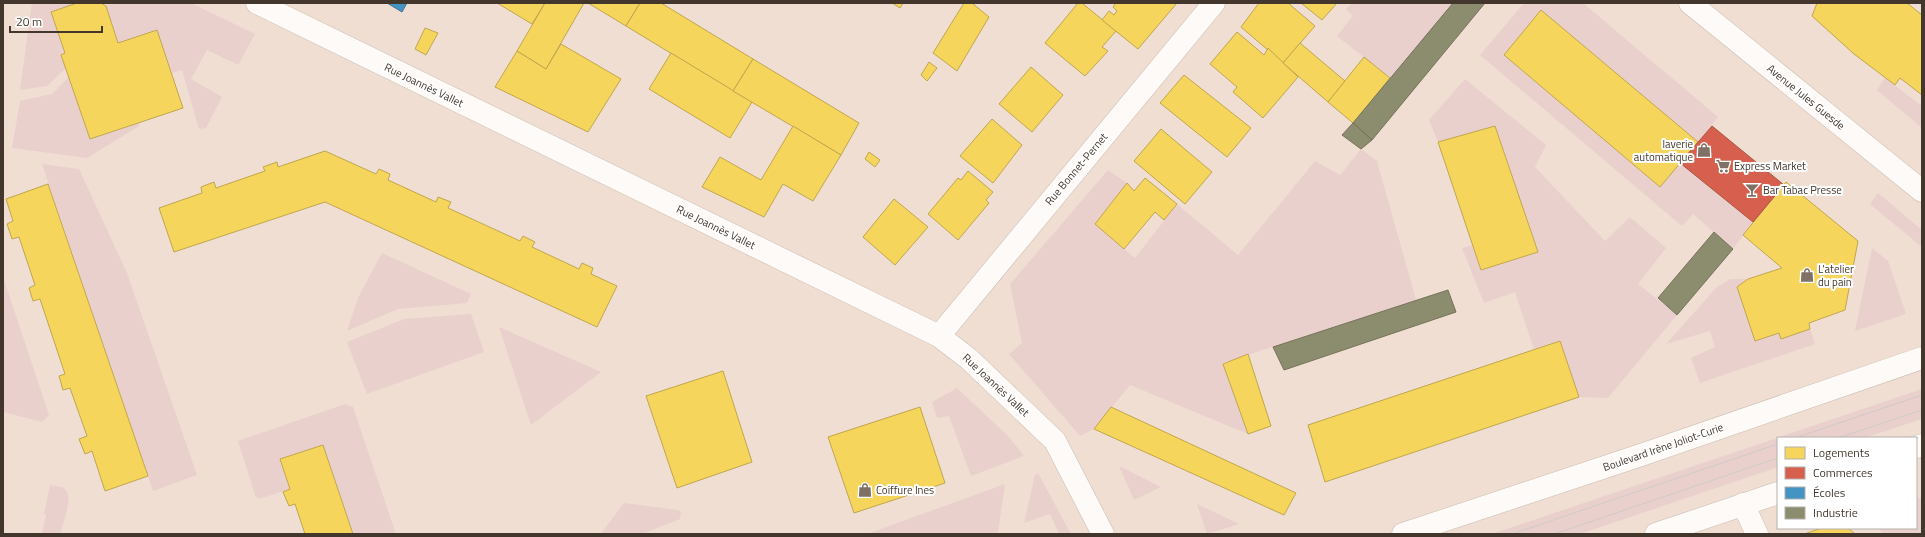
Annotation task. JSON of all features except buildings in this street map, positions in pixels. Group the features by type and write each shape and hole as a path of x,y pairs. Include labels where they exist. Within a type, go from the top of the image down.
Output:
{"street":[{"name":"Rue Joannès Vallet","path":"257,3 939,336 969,359 1055,441 1103,534"},
{"name":"Rue Bonnet-Pernet","path":"939,336 1214,3"},
{"name":"Avenue Jules Guesde","path":"1690,3 1922,191"},
{"name":"Boulevard Irène Joliot-Curie","path":"1403,534 1641,455 1922,358"},
{"path":"1656,534 1777,493"},
{"path":"1743,504 1758,534"}],"shaded area":[{"path":"32,3 69,3 71,5 51,12 65,53 61,55 66,68 47,86 20,90"},
{"path":"107,3 191,3 255,34 238,65 207,50 191,79 222,97 206,128 199,129 182,70 172,73 157,30 118,43 106,6"},
{"path":"1352,3 1453,3 1390,78 1337,36 1353,16 1346,9"},
{"path":"1524,3 1583,3 1718,117 1698,142 1541,10 1505,55 1660,187 1680,163 1753,222 1733,249 1693,214 1682,226 1480,55"},
{"path":"69,77 90,139 139,123 139,126 87,158 12,148 20,101 52,94"},
{"path":"1885,78 1922,106 1922,128 1877,90"},
{"path":"1465,79 1546,145 1535,167 1605,241 1630,217 1666,248 1638,284 1677,315 1608,398 1579,397 1560,341 1534,349 1515,292 1484,303 1462,248 1473,245 1481,270 1538,252 1495,126 1438,142 1429,120"},
{"path":"1361,149 1377,161 1416,300 1223,363 1248,434 1130,385 1094,429 1080,436 1009,354 1022,343 1010,284 1108,170 1127,183 1095,224 1135,258 1177,204 1238,255 1315,161 1340,175"},
{"path":"42,164 79,169 127,273 197,475 153,491"},
{"path":"1878,193 1922,230 1922,247 1870,204"},
{"path":"1872,248 1888,261 1906,314 1855,331"},
{"path":"382,253 471,294 467,303 398,309 347,331 358,298"},
{"path":"3,277 49,415 42,422 3,412"},
{"path":"1730,279 1748,279 1737,287 1755,341 1779,333 1781,339 1810,329 1815,344 1700,383 1691,358 1715,347 1710,331 1666,344 1716,288"},
{"path":"471,314 484,352 367,394 347,342 404,319"},
{"path":"499,327 601,372 531,425"},
{"path":"957,388 1009,437 1024,456 971,476 949,416 937,418 932,402"},
{"path":"1922,389 1922,419 1867,437 1780,437"},
{"path":"345,404 353,407 396,534 353,534 323,445 280,459 290,489 259,499 255,495 238,441"},
{"path":"1777,438 1777,467 1580,534 1492,534"},
{"path":"1119,466 1161,487 1134,500"},
{"path":"1038,473 1071,534 1059,534 1050,514 1024,523 1035,475"},
{"path":"1005,484 998,532 992,534 867,534"},
{"path":"50,485 62,487 68,496 66,516 60,534 42,534 46,515 44,514"},
{"path":"1922,497 1922,534 1882,534 1880,529 1917,529 1917,499"},
{"path":"624,503 678,510 681,512 680,519 642,534 601,534"},
{"path":"1197,504 1239,524 1207,534"}],"tram line":[{"path":"1798,437 1922,395"},
{"path":"1841,437 1922,410"},
{"path":"1512,534 1777,444"},
{"path":"1554,534 1777,458"}],"place":[{"name":"laverie automatique","path":"1704,150"},
{"name":"Express Market","path":"1723,166"},
{"name":"Bar Tabac Presse","path":"1752,190"},
{"name":"L'atelier du pain","path":"1807,275"},
{"name":"Coiffure Ines","path":"865,490"}]}
